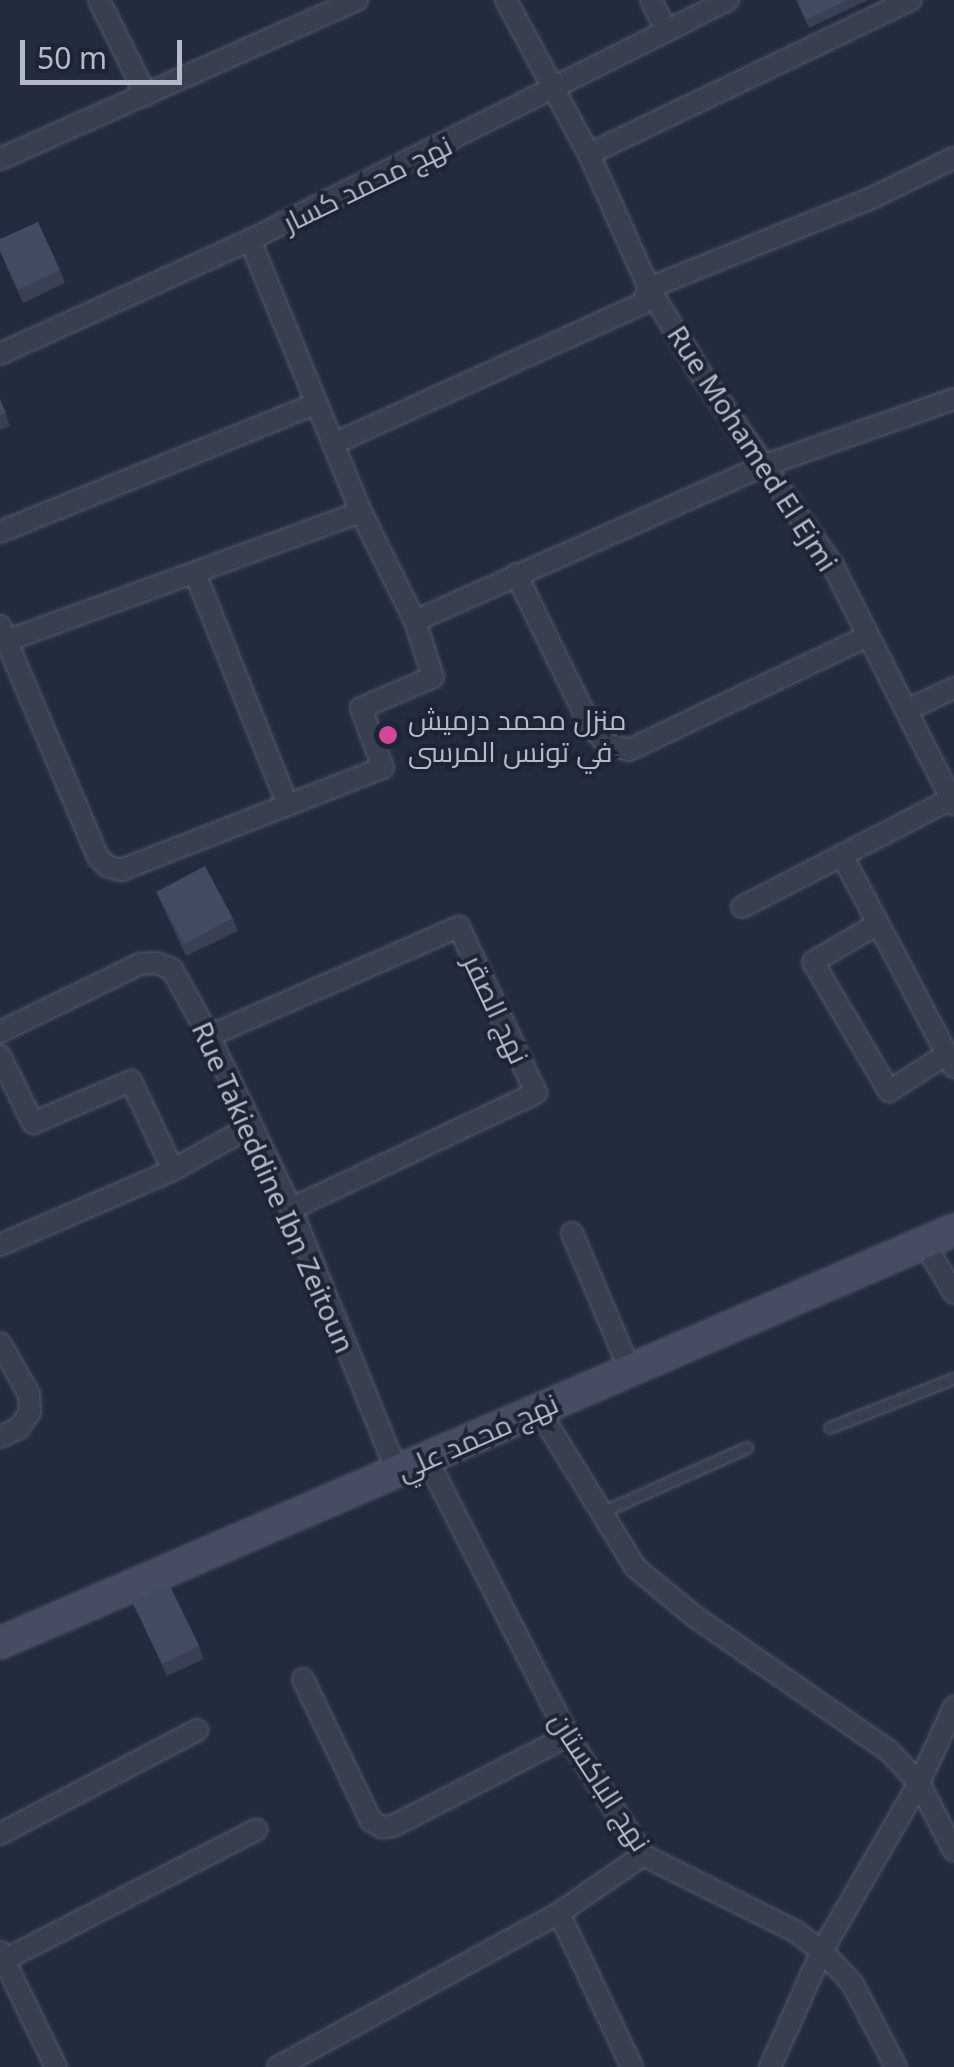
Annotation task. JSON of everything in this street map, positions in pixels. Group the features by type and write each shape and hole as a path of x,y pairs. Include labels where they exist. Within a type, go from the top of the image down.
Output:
{"street":[{"path":"99,0 146,94"},
{"path":"0,159 146,94 317,8 357,0"},
{"name":"Rue Mohamed El Ejmi","path":"506,0 589,154 649,288 763,466 833,566 952,802"},
{"path":"651,0 667,31"},
{"name":"نهج محمد كسار","path":"0,354 250,240 728,0"},
{"path":"589,154 911,0"},
{"path":"333,444 642,304 649,288 874,197 954,158"},
{"path":"250,240 361,512 415,621 433,677 361,708 384,768 120,870 108,866 98,856 3,633 195,573 361,512"},
{"path":"415,621 763,466 954,399"},
{"path":"0,532 317,403"},
{"path":"195,573 288,806"},
{"path":"516,574 592,730 608,744 629,750 866,637"},
{"path":"907,710 954,688"},
{"path":"742,907 952,802"},
{"path":"842,855 951,1060 889,1091 813,962 876,925"},
{"name":"نهج الصقر","path":"209,1036 460,927 536,1093 291,1209"},
{"name":"Rue Takieddine Ibn Zeitoun","path":"0,1032 140,964 157,963 172,970 209,1036 291,1209 397,1471"},
{"path":"0,1056 33,1124 130,1080 172,1170"},
{"path":"1,1241 172,1170 250,1126"},
{"name":"نهج محمد علي","path":"0,1643 954,1230"},
{"path":"572,1233 629,1368"},
{"path":"924,1243 954,1293"},
{"path":"0,1344 29,1394 30,1412 19,1428 0,1437"},
{"path":"538,1409 636,1568 654,1586 864,1730 920,1783 954,1851"},
{"name":"نهج الباكستان","path":"427,1459 568,1736 643,1855 795,1931 822,1950 852,1983 896,2067"},
{"path":"303,1679 371,1820 382,1826 393,1826 568,1736"},
{"path":"770,2067 822,1950 920,1783 954,1707"},
{"path":"0,1834 197,1730"},
{"path":"56,2067 2,1956 256,1830"},
{"path":"278,2067 559,1913 643,1855"},
{"path":"559,1913 632,2067"}],"lane":[{"path":"830,1428 954,1379"},
{"path":"604,1512 747,1448"}],"building":[{"path":"797,0 847,0 806,20"},
{"path":"38,222 60,270 18,290 0,250 0,239"},
{"path":"205,866 233,918 184,944 156,892"},
{"path":"169,1584 199,1646 162,1664 132,1602"}],"place":[{"name":"منزل محمد درميش في تونس المرسى","path":"388,735"}]}
